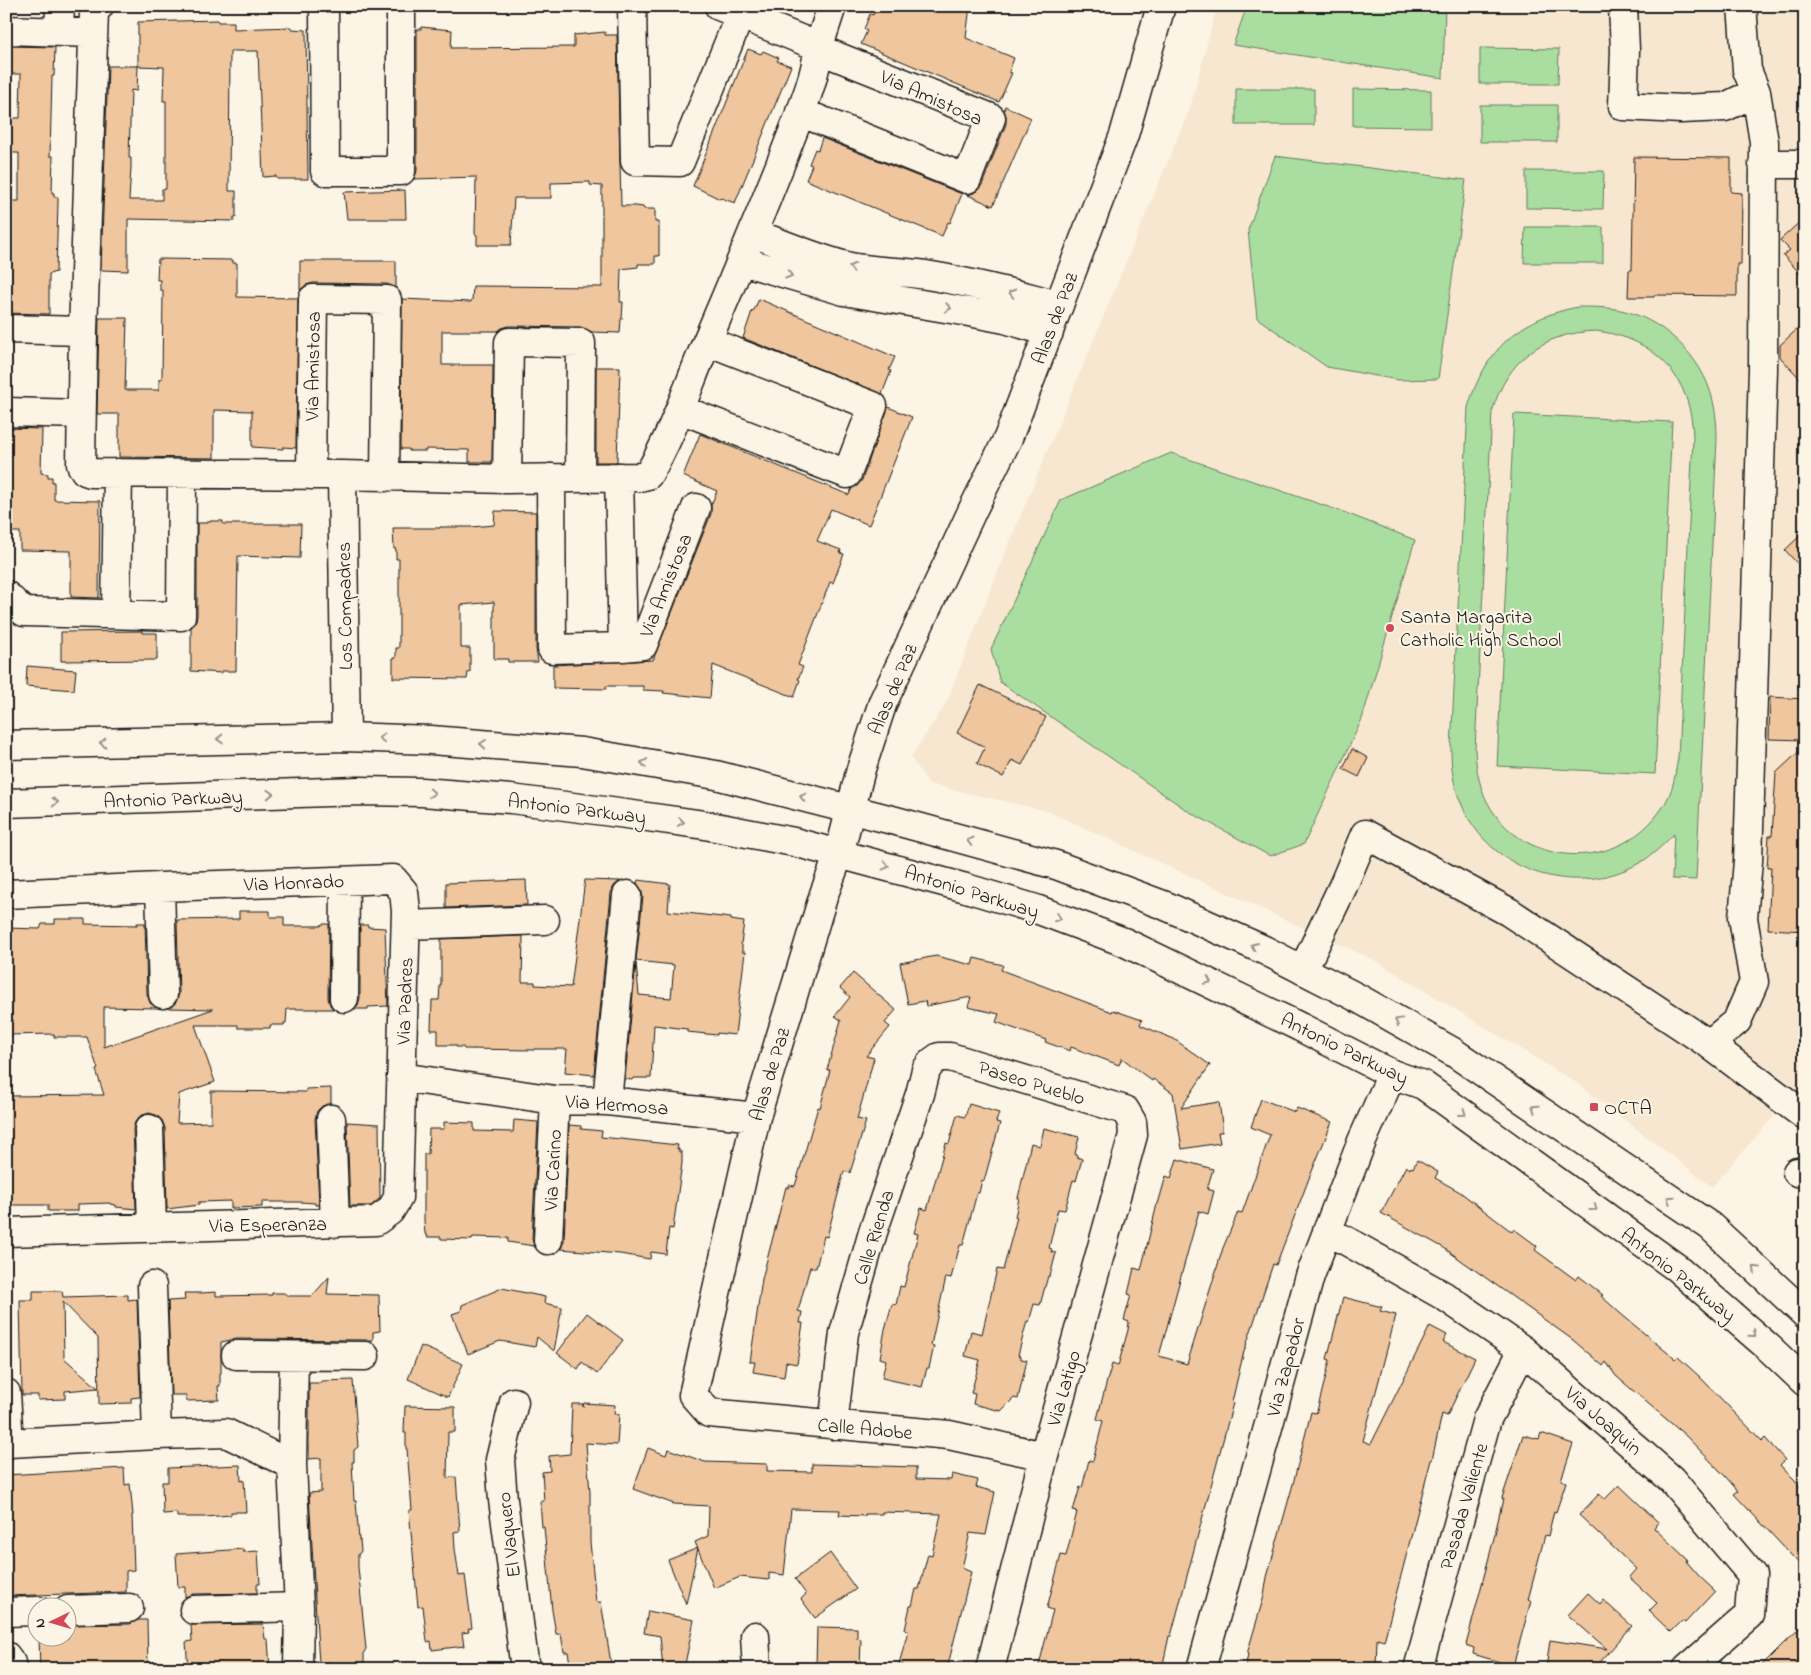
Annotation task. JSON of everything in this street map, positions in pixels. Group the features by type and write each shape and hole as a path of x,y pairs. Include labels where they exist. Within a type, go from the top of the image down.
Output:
{"street":[{"path":"99,6 94,12 83,331 81,465 85,471 91,473 342,475 507,479 640,477 648,475 680,409 753,233 800,112 817,61 818,49 832,6"},
{"path":"324,6 325,171 402,171 401,6"},
{"name":"Via Amistosa","path":"632,6 635,161 680,162 729,10 812,44 818,49 991,118 967,179 800,112"},
{"name":"Alas de Paz","path":"693,1395 756,1117 824,894 839,854 861,769 883,702 1008,438 1124,135 1161,6"},
{"path":"1623,6 1625,50 1623,106 1681,109 1725,107 1756,92"},
{"path":"1709,1044 1737,1021 1754,982 1743,918 1748,851 1762,379 1764,142 1756,92 1747,70 1742,6"},
{"path":"6,30 59,19 93,33"},
{"path":"1764,164 1805,164"},
{"path":"753,233 814,256 850,267 932,276 1059,304"},
{"path":"742,261 844,291 1005,319 1049,332"},
{"name":"Via Amistosa","path":"311,475 313,299 387,300 385,477"},
{"path":"6,328 83,331"},
{"path":"680,409 847,474 874,406 707,341"},
{"path":"507,479 509,342 581,343 580,478"},
{"path":"6,412 81,414"},
{"path":"116,614 118,473"},
{"path":"6,595 24,612 181,616 182,474"},
{"name":"Los Compadres","path":"342,475 346,737"},
{"name":"Via Amistosa","path":"619,477 623,647"},
{"name":"Via Amistosa","path":"552,478 552,649 643,645 696,508"},
{"path":"6,745 346,737 431,740 582,752 716,775 1056,865 1166,906 1303,970 1356,997 1453,1052 1702,1220 1805,1314"},
{"name":"Antonio Parkway","path":"6,803 358,791 422,792 511,799 696,824 794,842 966,888 1036,909 1124,942 1276,1014 1392,1074 1423,1085 1677,1268 1768,1347 1805,1382"},
{"path":"1303,970 1343,886 1365,834 1509,912 1709,1044 1805,1116"},
{"name":"Via Honrado","path":"6,894 393,879 404,892 406,925"},
{"path":"344,998 345,881"},
{"path":"160,887 164,994"},
{"path":"607,1101 627,895"},
{"path":"406,925 545,920"},
{"name":"Via Padres","path":"401,1077 406,925"},
{"name":"Paseo Pueblo","path":"939,1057 950,1057 1125,1110"},
{"name":"Calle Rienda","path":"833,1425 844,1333 926,1070 939,1057"},
{"name":"Via Zapador","path":"1201,1669 1310,1276 1362,1141 1392,1074"},
{"name":"Via Hermosa","path":"401,1077 555,1100 607,1101 756,1117"},
{"name":"Via Esperanza","path":"6,1232 376,1221 390,1211 398,1198 401,1077"},
{"name":"Via Carino","path":"548,1240 555,1100"},
{"name":"Via Latigo","path":"990,1669 1044,1456 1133,1135 1132,1122 1125,1110"},
{"path":"331,1119 334,1222"},
{"path":"150,1129 152,1227"},
{"name":"Via Joaquin","path":"1327,1230 1444,1296 1524,1350 1671,1479 1752,1575 1749,1615 1687,1669"},
{"path":"152,1286 157,1435"},
{"name":"Pasada Valiente","path":"1418,1669 1487,1419 1524,1350"},
{"path":"236,1355 365,1356"},
{"path":"294,1356 292,1465 300,1607 298,1669"},
{"path":"6,1393 8,1444 226,1433 292,1465"},
{"name":"Calle Adobe","path":"693,1395 709,1413 949,1435 1044,1456"},
{"name":"El Vaquero","path":"514,1402 500,1460 504,1510 525,1669"},
{"path":"194,1610 300,1607"},
{"path":"78,1610 129,1608"},
{"path":"6,1612 28,1611"},
{"path":"755,1636 757,1669"},
{"path":"6,1656 11,1663 12,1669"}],"shaded area":[{"name":"Santa Margarita Catholic High School","path":"1217,6 1805,6 1805,1081 1712,1187 1575,1082 1374,960 1047,811 928,784 911,757 946,703 1005,553 1190,108"}],"green space":[{"path":"1247,6 1445,6 1443,78 1233,45"},
{"path":"1480,48 1559,49 1558,84 1480,84"},
{"path":"1236,89 1314,89 1314,125 1236,125"},
{"path":"1353,89 1431,90 1431,127 1353,126"},
{"path":"1480,105 1557,105 1557,142 1480,142"},
{"path":"1275,156 1466,180 1438,379 1398,380 1327,367 1257,318 1248,230"},
{"path":"1526,171 1604,171 1603,209 1526,208"},
{"path":"1525,227 1603,227 1603,263 1524,263"},
{"path":"1578,307 1606,308 1633,313 1649,320 1678,341 1690,354 1708,384 1713,401 1717,439 1696,880 1672,879 1674,834 1646,859 1621,872 1594,878 1567,879 1540,874 1515,863 1493,848 1475,828 1461,803 1454,783 1451,748 1468,407 1484,369 1507,340 1522,328 1538,319","holes":["1596,331 1617,335 1636,342 1653,352 1667,365 1678,380 1686,397 1691,416 1693,438 1678,758 1673,784 1663,807 1654,819 1639,833 1621,844 1601,851 1581,854 1560,853 1540,848 1522,839 1506,827 1492,810 1484,796 1476,765 1475,749 1492,412 1507,378 1517,364 1543,344 1559,337 1577,333"]},
{"path":"1514,414 1672,422 1655,774 1497,766"},
{"path":"1171,453 1346,513 1415,540 1362,719 1304,844 1270,856 1188,811 1000,682 991,649 1061,500"}],"building":[{"path":"877,6 970,6 966,38 1014,58 1009,72 1012,73 999,102 861,44 867,31 864,29 870,14 873,15"},
{"path":"218,20 218,22 234,22 234,29 292,27 292,29 306,30 308,179 277,179 276,176 263,177 258,51 230,51 229,191 236,191 236,217 234,217 234,221 128,219 128,271 101,270 108,66 138,66 138,22","holes":["138,66 164,67 163,101 166,101 166,189 162,189 162,200 129,200 131,90 137,91"]},
{"path":"421,27 452,30 451,48 574,47 574,35 605,32 605,35 617,35 621,206 655,209 655,222 659,222 659,256 655,256 655,264 638,264 638,267 621,269 620,302 623,302 620,333 592,332 581,327 509,326 498,331 442,331 442,365 493,365 492,462 469,462 469,450 426,449 426,451 409,451 409,449 401,449 402,299 471,302 473,286 602,287 602,186 590,185 590,182 551,183 551,198 514,198 511,245 477,245 477,235 475,234 476,177 414,179 417,171 417,29 421,29"},
{"path":"6,46 55,47 54,76 52,76 50,156 53,156 52,193 54,193 54,197 58,197 58,202 56,272 49,274 49,314 6,313 6,201 19,201 19,153 6,153 6,118 20,118 21,74 6,74"},
{"path":"748,49 761,54 763,51 779,58 777,61 791,66 735,203 720,199 693,186"},
{"path":"1005,106 1031,118 993,206 968,195 976,192 982,185 1006,124"},
{"path":"822,138 962,194 950,223 948,222 942,236 806,180 812,165 809,164 815,149 818,150"},
{"path":"1634,157 1731,158 1731,192 1742,193 1741,264 1737,264 1737,296 1654,295 1654,297 1628,297 1629,270 1632,270"},
{"path":"405,190 406,219 347,219 344,192"},
{"path":"1805,217 1805,279 1783,255 1790,250 1780,240"},
{"path":"158,259 233,260 233,263 237,263 237,297 298,298 296,448 252,447 252,411 214,410 214,458 119,457 119,414 97,414 99,318 127,318 125,390 159,390 159,379 162,379 163,290 160,290 160,280 157,280"},
{"path":"300,261 396,261 396,288 387,284 313,283 306,285 300,290"},
{"path":"759,299 895,357 882,394 743,338 752,311"},
{"path":"1805,322 1805,384 1780,357 1780,345"},
{"path":"596,367 620,367 617,462 596,462"},
{"path":"888,407 912,417 869,525 831,509 817,541 841,550 840,553 844,554 833,583 830,582 798,665 803,667 794,697 713,665 710,698 643,690 643,686 606,686 606,689 553,688 553,665 653,660 711,514 711,505 717,491 683,476 700,434 849,495 852,488 857,486 862,480"},
{"path":"6,428 42,429 41,473 52,477 52,482 54,482 54,500 100,501 99,598 71,597 71,551 20,550 20,532 6,532"},
{"path":"495,511 536,512 536,649 538,662 508,662 508,659 494,659 494,602 461,605 461,648 470,648 470,672 468,672 467,679 393,678 393,658 396,658 396,648 399,648 399,559 396,559 396,549 394,549 393,528 494,525"},
{"path":"207,521 223,521 223,524 301,524 300,558 238,556 236,671 222,671 222,673 191,671 191,627 195,624 197,616 197,523 207,523"},
{"path":"1805,531 1805,572 1785,550"},
{"path":"142,631 142,633 157,633 157,660 61,661 61,632"},
{"path":"27,666 76,670 74,690 26,686"},
{"path":"980,685 1046,717 1022,765 1012,760 1003,777 977,764 985,747 957,733"},
{"path":"1770,697 1805,699 1805,740 1769,739"},
{"path":"1805,746 1805,931 1768,929 1771,868 1767,868 1769,836 1772,836 1776,773"},
{"path":"1352,749 1368,758 1359,777 1343,769"},
{"path":"526,880 527,905 446,908 446,883"},
{"path":"585,880 620,881 614,886 611,893 594,1075 565,1072 567,1049 464,1049 463,1047 456,1047 456,1045 438,1045 438,1030 431,1030 432,1000 439,1000 441,985 441,939 523,936 522,982 535,982 535,985 571,987"},
{"path":"638,880 670,884 668,911 731,918 731,920 744,922 741,944 742,952 745,952 735,1035 687,1032 687,1029 654,1025 651,1078 633,1078 632,1080 625,1079 636,963 639,995 671,998 674,965 636,961 643,897 637,883"},
{"path":"239,911 270,911 270,917 284,917 284,926 321,926 322,924 329,924 328,998 333,1009 287,1009 286,1023 284,1025 270,1025 270,1028 238,1028 238,1025 195,1025 215,1082 179,1094 177,1123 211,1122 211,1091 306,1092 306,1089 331,1088 331,1103 322,1106 317,1111 315,1119 319,1205 300,1202 262,1202 262,1207 231,1208 231,1201 199,1202 199,1205 167,1209 165,1128 162,1120 156,1115 149,1113 140,1116 135,1122 133,1129 136,1209 116,1207 116,1205 110,1203 78,1204 78,1211 48,1211 48,1205 6,1205 6,1096 104,1095 96,1070 98,1069 87,1037 54,1037 54,1034 6,1035 6,928 40,929 42,924 55,924 55,919 85,919 85,924 137,925 137,923 145,923 147,994 150,1003 157,1008 104,1007 104,1047 213,1009 168,1008 176,1002 179,994 177,920 239,919"},
{"path":"360,925 385,928 388,1006 354,1009 358,1005 360,998"},
{"path":"936,956 972,965 974,958 1003,965 1001,970 1112,1012 1113,1010 1142,1020 1140,1025 1174,1039 1210,1065 1181,1108 1219,1102 1222,1124 1222,1132 1218,1132 1220,1143 1182,1149 1173,1093 1153,1079 1152,1081 1122,1058 1119,1065 1071,1047 1070,1051 1045,1042 1046,1040 996,1022 999,1014 968,1007 971,997 926,1006 925,1001 908,1004 900,963"},
{"path":"853,973 896,1010 885,1023 890,1027 866,1056 874,1058 857,1119 866,1121 850,1173 844,1171 827,1237 824,1236 816,1268 810,1267 798,1311 802,1312 800,1323 803,1323 797,1364 786,1362 784,1377 753,1372 755,1362 750,1362 762,1279 786,1187 789,1188 789,1185 795,1186 818,1107 820,1108 830,1070 827,1070 841,1020 835,1016 850,997 840,988"},
{"path":"1261,1099 1295,1112 1297,1108 1332,1122 1276,1265 1273,1264 1243,1355 1233,1403 1171,1636 1169,1636 1162,1669 1038,1669 1053,1610 1047,1608 1061,1555 1066,1556 1077,1512 1073,1511 1080,1487 1082,1488 1089,1460 1093,1461 1103,1421 1097,1419 1107,1381 1112,1364 1118,1366 1128,1330 1129,1322 1124,1320 1131,1295 1128,1294 1134,1268 1141,1270 1157,1204 1166,1176 1171,1178 1177,1159 1213,1169 1207,1189 1214,1191 1208,1214 1199,1211 1159,1356 1187,1364 1223,1248 1238,1212 1242,1213 1270,1135 1251,1127"},
{"path":"969,1104 999,1113 996,1122 1000,1123 984,1181 982,1180 979,1193 977,1193 963,1245 960,1245 951,1278 946,1277 931,1345 934,1346 929,1368 927,1368 922,1387 882,1378 886,1360 880,1358 885,1329 892,1304 896,1305 900,1286 904,1287 918,1234 914,1233 921,1208 927,1210 946,1143 949,1144 957,1115 965,1117"},
{"path":"514,1120 538,1122 532,1239 534,1246 508,1242 508,1238 473,1237 472,1240 427,1237 424,1220 424,1154 428,1154 429,1129 444,1129 444,1122 474,1123 474,1131 513,1132"},
{"path":"347,1122 379,1124 380,1198 371,1206 350,1206"},
{"path":"569,1125 581,1126 581,1129 602,1131 601,1137 678,1145 677,1149 679,1149 679,1152 682,1152 682,1163 673,1229 669,1228 666,1254 651,1252 650,1259 620,1254 561,1249 564,1241"},
{"path":"1044,1128 1079,1137 1075,1154 1082,1159 1076,1181 1073,1180 1065,1210 1058,1209 1049,1248 1052,1249 1051,1252 1056,1253 1050,1276 1048,1276 1040,1305 1034,1304 1029,1322 1027,1321 1018,1355 1021,1356 1021,1359 1027,1360 1018,1399 1014,1398 1001,1411 973,1404 975,1394 971,1393 980,1360 965,1356 971,1331 982,1334 997,1269 1003,1270 1017,1217 1015,1217 1018,1198 1031,1143 1040,1146"},
{"path":"1417,1160 1438,1172 1435,1178 1460,1192 1512,1232 1514,1229 1537,1246 1535,1250 1576,1280 1579,1276 1603,1295 1601,1296 1621,1314 1675,1359 1678,1357 1700,1377 1762,1441 1765,1438 1785,1460 1780,1465 1805,1492 1805,1570 1734,1494 1738,1491 1725,1476 1686,1436 1616,1376 1606,1362 1603,1366 1573,1340 1444,1248 1381,1213 1406,1166 1410,1169 1411,1167 1413,1168"},
{"path":"329,1277 327,1294 379,1295 380,1331 373,1332 373,1340 236,1339 221,1342 219,1400 186,1401 186,1395 171,1395 168,1301 185,1300 184,1293 216,1292 216,1296 284,1293 288,1296 312,1296"},
{"path":"502,1288 545,1297 544,1303 562,1307 554,1351 537,1337 535,1347 500,1341 468,1354 452,1314 461,1311 462,1305"},
{"path":"33,1291 62,1291 63,1297 128,1295 128,1300 137,1299 140,1397 131,1398 131,1403 99,1404 98,1338 63,1302 64,1358 98,1388 65,1391 65,1399 38,1400 38,1395 22,1395 20,1300 33,1300"},
{"path":"1343,1297 1382,1307 1380,1311 1396,1315 1363,1441 1371,1444 1430,1326 1447,1335 1443,1342 1475,1358 1447,1416 1442,1414 1432,1460 1384,1641 1377,1639 1376,1669 1245,1669 1247,1654 1264,1596 1267,1577 1311,1412 1316,1413 1317,1411 1330,1360 1327,1359"},
{"path":"587,1313 623,1340 597,1374 582,1362 578,1369 557,1353"},
{"path":"421,1346 463,1364 448,1397 408,1379"},
{"path":"353,1380 358,1447 354,1450 354,1462 352,1462 354,1501 356,1501 361,1551 358,1555 358,1567 366,1649 364,1652 364,1665 331,1668 330,1662 319,1663 309,1493 321,1492 321,1458 309,1459 309,1383"},
{"path":"584,1403 615,1405 614,1414 619,1414 617,1445 586,1443 590,1492 590,1542 596,1602 601,1602 612,1669 571,1669 568,1652 564,1652 561,1634 556,1634 544,1527 542,1527 540,1501 544,1501 542,1472 550,1471 549,1456 570,1454 572,1404 583,1404 583,1407"},
{"path":"405,1406 455,1407 455,1432 448,1432 447,1478 456,1477 460,1531 454,1532 455,1549 459,1576 465,1575 472,1628 468,1629 469,1632 462,1633 464,1646 432,1650 431,1641 427,1642 423,1606 418,1607 409,1510 412,1510 406,1433 404,1433"},
{"path":"1541,1433 1573,1444 1561,1480 1566,1482 1556,1512 1554,1511 1548,1536 1545,1535 1528,1600 1531,1601 1513,1666 1473,1654 1474,1648 1466,1645 1494,1538 1502,1498 1523,1435 1539,1439"},
{"path":"648,1448 666,1455 668,1449 705,1462 767,1464 767,1471 812,1472 812,1464 916,1467 916,1479 951,1480 952,1474 978,1480 976,1487 995,1492 986,1535 970,1533 962,1568 971,1572 947,1669 903,1669 904,1665 899,1664 908,1631 905,1630 910,1606 912,1606 916,1589 919,1589 928,1554 932,1555 941,1514 882,1512 882,1514 865,1514 865,1516 839,1515 840,1510 791,1509 784,1575 769,1573 769,1580 740,1577 714,1588 695,1542 708,1536 709,1506 674,1504 633,1489"},
{"path":"240,1465 241,1481 244,1480 246,1512 231,1512 231,1515 205,1517 177,1517 177,1513 163,1514 162,1482 168,1482 168,1468"},
{"path":"124,1468 125,1485 130,1484 133,1515 134,1570 126,1571 126,1592 6,1596 6,1475"},
{"path":"1619,1485 1658,1522 1654,1528 1688,1560 1687,1562 1698,1575 1715,1591 1685,1623 1682,1621 1671,1632 1649,1611 1657,1603 1629,1577 1636,1569 1579,1515 1599,1494 1605,1499"},
{"path":"698,1548 686,1604 668,1560"},
{"path":"243,1549 243,1552 258,1551 260,1584 257,1584 257,1593 194,1594 185,1597 185,1587 178,1587 176,1554"},
{"path":"830,1553 856,1589 815,1618 801,1599 806,1594 795,1579"},
{"path":"1588,1593 1600,1604 1603,1600 1632,1626 1594,1669 1546,1669 1550,1640 1607,1649 1568,1615"},
{"path":"648,1611 694,1620 684,1669 663,1669 660,1636 644,1633"},
{"path":"138,1620 147,1620 148,1666 134,1667 134,1669 40,1669 39,1648 78,1648 78,1625 130,1624"},
{"path":"1805,1623 1805,1669 1758,1669 1782,1645"},
{"path":"263,1624 265,1639 268,1639 270,1669 188,1669 186,1642 192,1641 191,1625"},
{"path":"817,1627 857,1628 857,1638 861,1639 860,1667 816,1666"}],"place":[{"name":"Santa Margarita Catholic High School","path":"1390,628"},
{"name":"OCTA","path":"1594,1107"}]}
